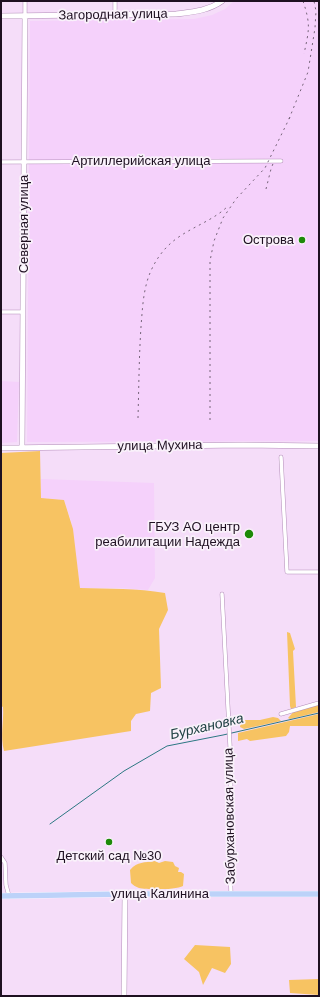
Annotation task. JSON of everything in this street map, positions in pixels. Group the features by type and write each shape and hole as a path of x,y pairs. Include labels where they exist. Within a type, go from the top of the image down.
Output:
{"main road":[{"name":"Загородная улица","path":"1,16 115,16 176,14 200,11 215,6 222,1"},
{"name":"Северная улица","path":"22,447 25,16"},
{"name":"улица Мухина","path":"1,448 243,445 319,446"},
{"name":"улица Калинина","path":"1,896 125,894 319,894"},
{"path":"124,996 125,894"}],"street":[{"name":"Северная улица","path":"25,1 25,16"},
{"path":"115,1 115,16"},
{"name":"Артиллерийская улица","path":"1,162 281,161"},
{"path":"1,312 23,312"},
{"path":"281,458 287,572 319,572"},
{"name":"Забурхановская улица","path":"222,594 231,774 231,894"},
{"path":"281,714 319,703"},
{"path":"1,857 5,863 6,885 9,896"}],"shaded area":[{"path":"234,1 319,1 319,441 27,442 30,21 194,19 212,15 225,9"},
{"path":"1,381 19,382 17,442 1,443"},
{"path":"40,451 41,498 64,500 73,529 80,588 133,589 165,593 168,610 159,629 161,688 151,693 150,711 136,714 131,721 131,731 4,751 2,739 3,707 1,706 1,453"},
{"path":"41,479 154,483 155,578 148,590 80,588 71,521 64,500 41,498"},
{"path":"287,632 290,633 295,649 293,651 296,707 291,709 290,706"},
{"path":"319,705 319,712 290,719 288,718 295,710"},
{"path":"319,714 319,726 290,726 289,732 286,736 250,741 247,739 238,741 238,733"},
{"path":"273,717 278,718 281,721 244,729 240,727 241,721 243,720 260,720"},
{"path":"155,861 159,863 165,861 173,862 175,866 179,868 178,872 184,874 183,886 168,889 148,889 139,888 131,883 130,870 133,867 141,863"},
{"path":"195,945 230,947 231,964 225,973 212,968 203,985 199,972 184,959"},
{"path":"319,979 319,995 290,993 289,980"}],"waterway":[{"name":"Бурхановка","path":"50,824 124,771 167,746 319,713"}],"railway":[{"path":"303,1 308,22 304,54"},
{"path":"289,119 308,72 315,28 316,11 314,1"},
{"path":"210,420 210,261 214,241 223,218 236,199 265,168 291,115"},
{"path":"266,189 274,161"},
{"path":"138,418 142,309 150,273 159,256 171,243 185,233 214,217 227,207"}],"place":[{"name":"Острова","path":"302,240"},
{"name":"ГБУЗ АО центр реабилитации Надежда","path":"249,534"},
{"name":"Детский сад №30","path":"109,842"}]}
